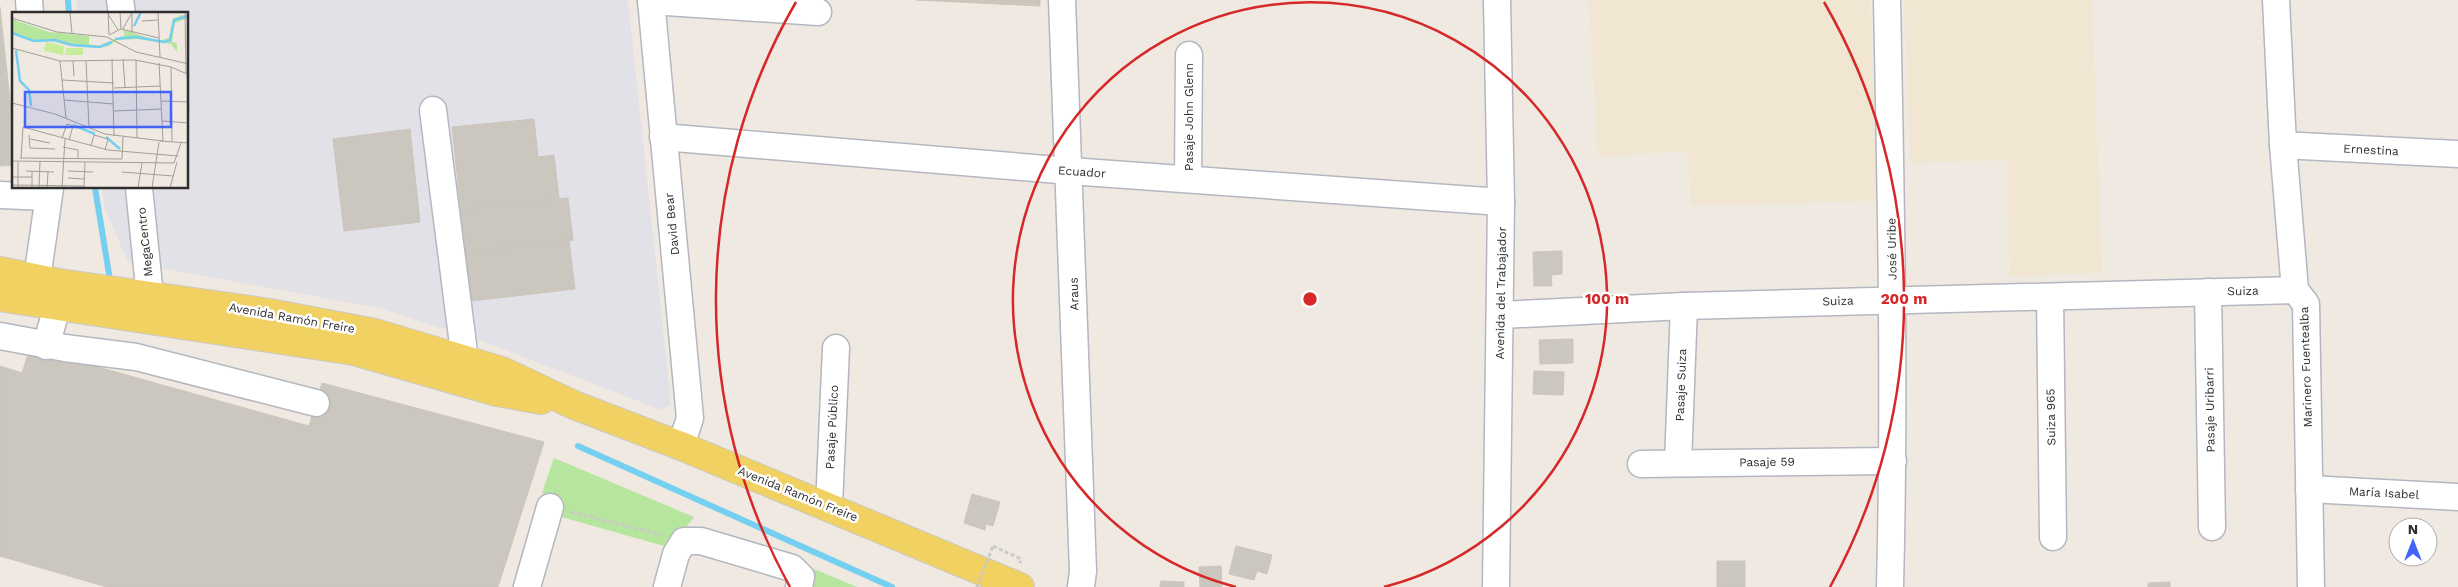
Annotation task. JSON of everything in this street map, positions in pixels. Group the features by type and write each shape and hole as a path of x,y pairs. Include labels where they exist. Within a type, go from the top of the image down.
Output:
{"main road":[{"name":"Avenida Ramón Freire","path":"0,271 36,279 118,292 270,313 375,333 502,371 574,405 829,506 1020,587"},
{"path":"57,307 71,299 84,295 118,292"},
{"name":"Avenida Ramón Freire","path":"0,297 57,307 174,322 354,351 497,392 574,405"}],"street":[{"path":"651,0 818,12"},
{"name":"David Bear","path":"651,0 690,418 681,446"},
{"name":"Araus","path":"1062,0 1070,171 1083,561 1082,587"},
{"name":"Avenida del Trabajador","path":"1496,587 1502,202 1497,0"},
{"name":"José Uribe","path":"1887,0 1893,299 1893,460 1890,587"},
{"name":"Marinero Fuentealba","path":"2276,0 2283,145 2295,290 2306,304 2311,587"},
{"name":"Pasaje John Glenn","path":"1188,179 1189,55"},
{"path":"433,110 465,360"},
{"name":"Ecuador","path":"663,137 1070,171 1502,202"},
{"name":"Ernestina","path":"2283,145 2458,154"},
{"name":"MegaCentro","path":"139,189 150,296"},
{"path":"0,195 49,192 36,279"},
{"name":"Suiza","path":"1501,315 1684,306 1893,299 2050,297 2295,290"},
{"name":"Pasaje Uribarri","path":"2208,292 2212,527"},
{"name":"Suiza 965","path":"2050,297 2053,537"},
{"name":"Pasaje Suiza","path":"1678,464 1684,306"},
{"path":"46,346 57,307"},
{"path":"0,336 46,346 136,357 316,403"},
{"name":"Pasaje Público","path":"829,506 836,348"},
{"name":"Pasaje 59","path":"1641,464 1893,460"},
{"name":"María Isabel","path":"2309,489 2458,497"},
{"path":"527,587 550,507"},
{"path":"667,587 676,554 684,541 701,541 792,568 800,582"}],"path":[{"path":"550,507 684,541"},
{"path":"977,587 993,546 1021,559"}],"shaded area":[{"path":"76,0 628,0 671,404 662,410 482,341 379,308 128,262 105,209 102,189 189,189 189,12 78,12"},
{"path":"1589,0 1870,0 1877,201 1691,205 1688,151 1598,157"},
{"path":"1904,0 2092,0 2102,273 2010,276 2007,160 1911,163"}],"green space":[{"path":"554,458 694,517 674,543 664,546 558,516 564,500 542,493"},
{"path":"814,569 857,587 809,587"}],"building":[{"path":"916,0 1040,0 1040,6"},
{"path":"0,7 12,119 12,165 0,166"},
{"path":"534,119 538,157 554,155 559,199 461,210 452,127"},
{"path":"410,129 420,222 344,231 333,139"},
{"path":"568,198 573,240 466,253 461,210"},
{"path":"569,240 575,289 472,301 466,253"},
{"path":"1562,251 1562,274 1551,275 1552,286 1534,286 1533,252"},
{"path":"1573,339 1573,363 1540,364 1539,340"},
{"path":"30,348 309,426 322,383 544,442 498,587 107,587 0,556 0,366 22,373"},
{"path":"1534,371 1564,372 1563,395 1533,394"},
{"path":"972,494 1000,502 993,526 986,524 985,530 964,523"},
{"path":"1236,546 1272,555 1267,574 1257,571 1254,580 1229,574"},
{"path":"1717,561 1745,561 1745,587 1717,587"},
{"path":"1221,566 1222,587 1200,587 1199,567"},
{"path":"1161,581 1184,582 1184,587 1160,587"},
{"path":"2170,582 2170,587 2148,587 2148,583"}],"waterway":[{"path":"68,0 69,12"},
{"path":"95,189 110,280"},
{"path":"578,446 892,587"}]}
